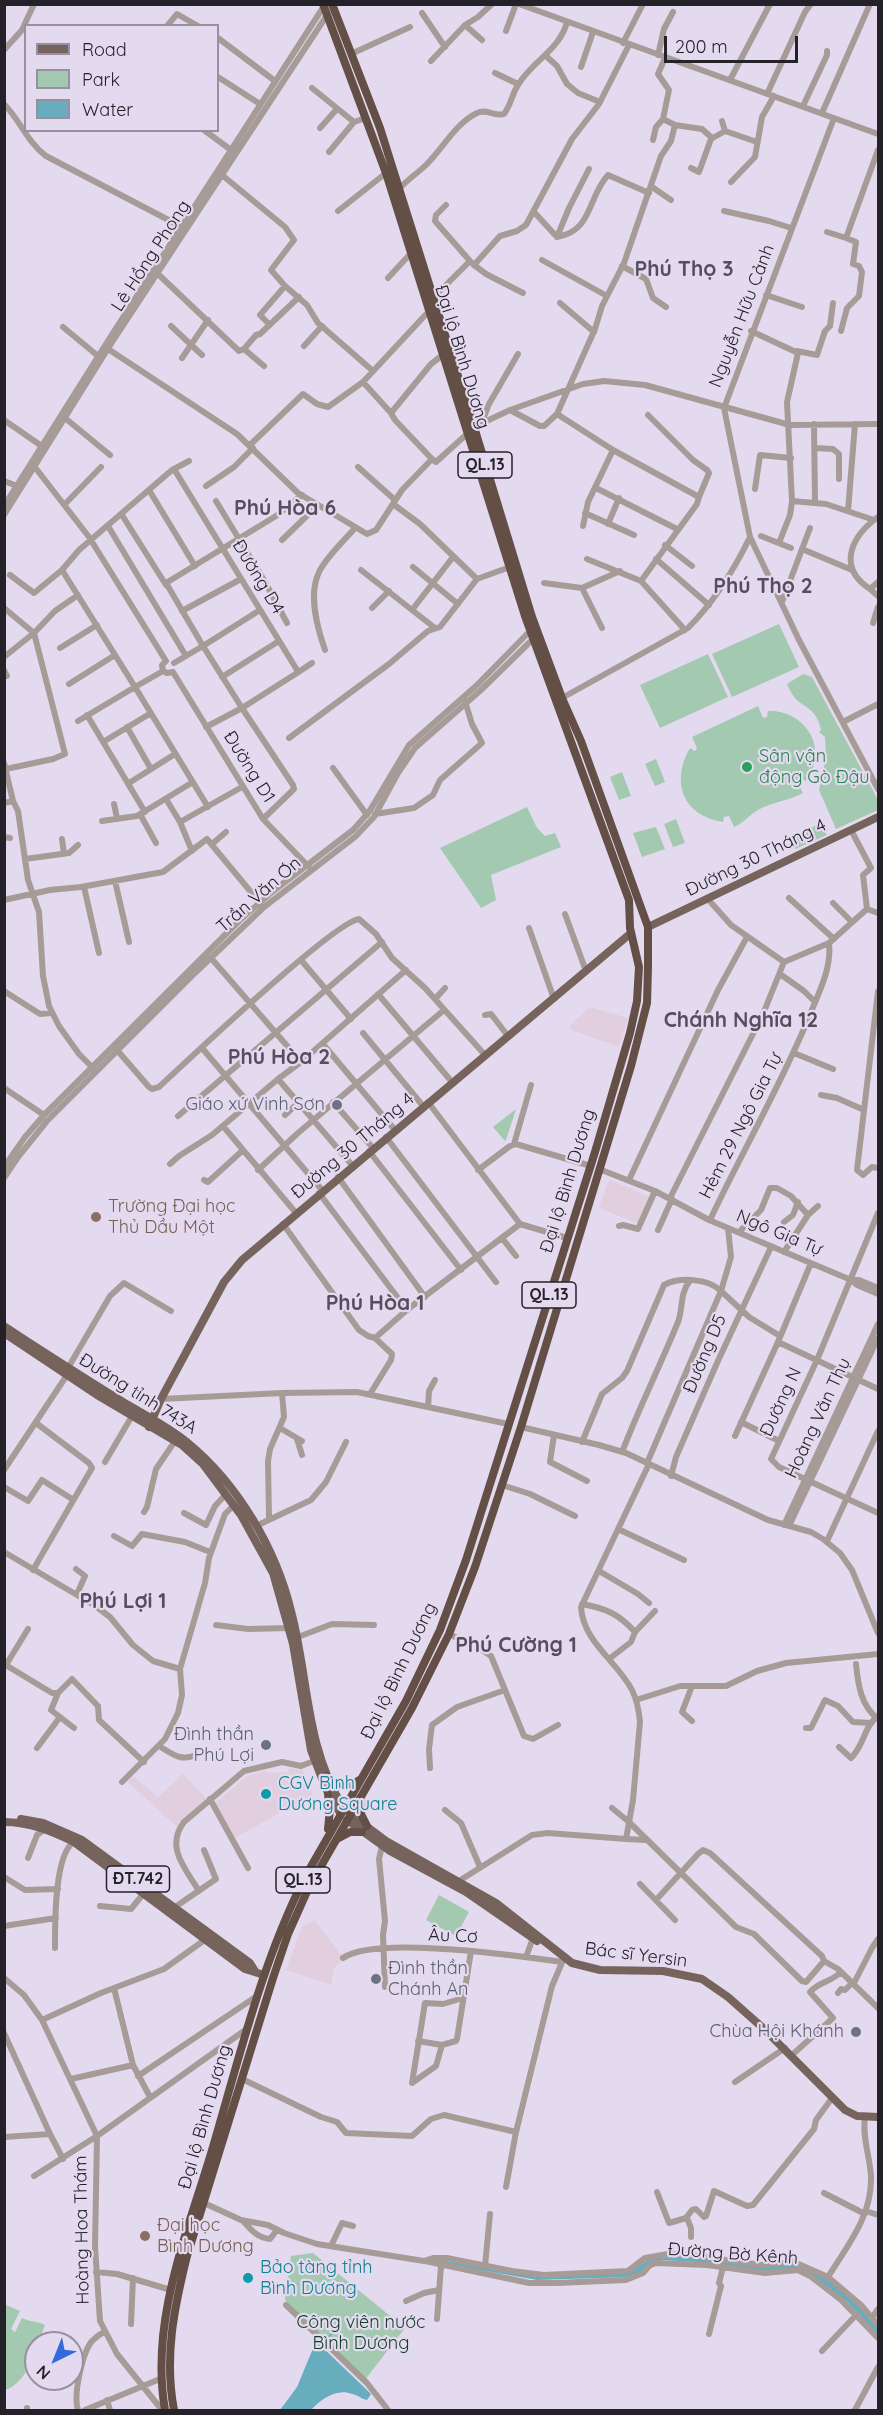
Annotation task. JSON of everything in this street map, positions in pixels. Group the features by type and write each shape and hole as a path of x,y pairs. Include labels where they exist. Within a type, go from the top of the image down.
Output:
{"highway":[{"name":"Đại lộ Bình Dương","path":"328,7 351,54 380,128 475,427 532,617 562,698 581,741 647,926 647,1003 631,1066 595,1168 567,1238 444,1632 407,1717 360,1797 345,1813"},
{"name":"Đại lộ Bình Dương","path":"174,2410 165,2379 163,2335 171,2290 264,1975 292,1903 345,1813 444,1632 476,1567 521,1427 595,1168 637,1001 639,967 630,929 629,900 625,887 531,635 510,567 475,427 444,354 386,173 328,7"},
{"path":"636,919 647,926 640,937 630,929 636,919"},
{"path":"508,1424 521,1427"},
{"path":"326,1776 343,1785 353,1784 362,1779"},
{"path":"328,1794 329,1841 346,1833 364,1829 360,1797"},
{"name":"Đại lộ Bình Dương","path":"163,2410 176,2301 259,2022 264,2020 274,1986 264,1975"}],"main road":[{"name":"Đường 30 Tháng 4","path":"647,926 878,819"},
{"name":"Đường 30 Tháng 4","path":"151,1423 161,1399 232,1270 352,1165 554,999 630,929"},
{"name":"Đường tỉnh 743A","path":"4,1326 132,1416 151,1423 203,1464 234,1505 256,1539 273,1573 289,1628 314,1761 328,1794 345,1813"},
{"name":"Đường tỉnh 743A","path":"4,1333 151,1423 185,1440 208,1461 232,1490 256,1526 279,1570 298,1637 307,1719 326,1776 345,1813"},
{"name":"Bác sĩ Yersin","path":"345,1813 382,1846 457,1883 494,1906 561,1958"},
{"name":"ĐT.742","path":"4,1820 32,1823 82,1840 264,1975"},
{"name":"ĐT.742","path":"32,1823 74,1842 245,1969 264,1975"},
{"name":"Bác sĩ Yersin","path":"364,1829 428,1868"},
{"name":"Bác sĩ Yersin","path":"516,1922 549,1950 572,1963 600,1970 663,1971 702,1979 728,1997 785,2048 844,2110 865,2117 879,2117"}],"street":[{"path":"4,50 18,36 34,4"},
{"path":"431,61 465,25 492,4"},
{"path":"434,297 500,236 517,231 526,225 572,139 600,102 643,4"},
{"path":"730,80 770,4"},
{"path":"731,182 753,160 762,117 805,12 812,4"},
{"path":"822,113 870,4"},
{"path":"506,31 521,5 879,134"},
{"name":"Lê Hồng Phong","path":"44,447 65,418 106,348 260,104 328,7"},
{"name":"Lê Hồng Phong","path":"4,515 98,356 158,274 328,7"},
{"path":"658,56 664,29 673,12"},
{"path":"422,13 445,46"},
{"path":"169,24 177,14 194,24"},
{"path":"399,189 426,165 453,134 476,113 482,111 497,115 504,114 518,84 546,56 565,30 567,22"},
{"path":"465,25 482,40"},
{"path":"351,54 410,27"},
{"path":"581,67 593,32"},
{"path":"219,39 275,81"},
{"path":"803,106 827,55 826,51"},
{"path":"546,56 557,66 567,84 578,93 600,102"},
{"path":"653,140 656,127 663,119 669,90 658,74 665,58"},
{"path":"495,73 518,84"},
{"path":"219,77 260,104"},
{"path":"312,88 354,122"},
{"path":"4,104 14,113 24,130"},
{"path":"320,128 337,109"},
{"path":"329,152 354,122 366,118"},
{"name":"Nguyễn Hữu Cảnh","path":"834,118 724,408 750,537 799,640 879,789"},
{"path":"663,119 675,125 702,129 712,138"},
{"path":"722,121 725,130"},
{"path":"510,410 540,426 544,426 557,414 622,266 661,156 671,141 675,125"},
{"path":"725,130 757,142"},
{"path":"691,168 699,172 712,138 725,130"},
{"path":"25,132 32,143 46,156 182,227"},
{"path":"207,132 231,150"},
{"path":"846,238 879,150"},
{"path":"557,237 589,170"},
{"path":"338,211 386,173"},
{"path":"557,237 569,233 585,222 594,195 608,175 671,200"},
{"path":"222,176 249,196 292,235 293,243 271,270 299,297 322,326 373,371"},
{"path":"446,205 436,215 435,221 472,263 486,274 523,293"},
{"path":"724,211 791,228"},
{"path":"534,212 557,237"},
{"path":"827,232 856,242 853,264 860,266 862,272 859,296 847,308 841,331"},
{"path":"388,278 412,252"},
{"path":"542,260 607,296"},
{"path":"622,266 646,279 653,298 666,308"},
{"path":"158,274 239,351 244,349 256,335 299,297"},
{"path":"270,325 260,315 285,286"},
{"path":"766,295 802,307"},
{"path":"560,303 594,332"},
{"path":"752,332 796,351 817,355 825,331 830,326 833,303"},
{"path":"206,486 229,471 303,394 317,404 328,408 363,382 430,310"},
{"path":"182,358 208,320"},
{"path":"171,326 202,355"},
{"path":"304,346 322,326"},
{"path":"63,327 98,356"},
{"path":"106,348 208,414 251,447 290,486 362,532 372,533 376,530 411,480 432,459"},
{"path":"244,349 264,366"},
{"path":"779,543 790,515 792,501 790,425 787,402 798,361 796,351"},
{"path":"391,413 430,364 444,354"},
{"path":"475,427 518,354"},
{"path":"363,382 395,420 436,462 475,427 510,410 583,384 619,381 645,385 790,425 878,424"},
{"path":"557,414 613,450 699,497"},
{"path":"641,581 697,504 707,471 648,415"},
{"path":"65,418 110,455"},
{"path":"4,420 44,447"},
{"path":"814,424 815,502"},
{"path":"848,511 855,424"},
{"path":"815,448 833,449 839,454 839,479"},
{"path":"583,526 588,502 613,450"},
{"path":"755,489 760,455 791,458"},
{"path":"10,575 34,593 149,490 174,469 189,461"},
{"path":"33,465 91,540 166,661 174,663 260,610"},
{"name":"Lê Hồng Phong","path":"4,506 33,465"},
{"path":"65,504 101,467"},
{"path":"358,468 477,579"},
{"name":"Đường D4","path":"174,469 297,671"},
{"path":"4,481 17,486"},
{"path":"596,488 620,498 677,529"},
{"path":"149,490 195,566"},
{"path":"166,585 276,516 302,495"},
{"path":"608,524 620,498"},
{"path":"216,501 287,623"},
{"path":"792,501 815,502 876,519"},
{"path":"282,540 318,505"},
{"path":"585,513 634,535"},
{"path":"122,515 202,646 294,789 263,819"},
{"path":"876,519 860,531 850,560 852,570 860,582 879,596"},
{"path":"108,526 186,656"},
{"path":"324,650 316,626 316,581 321,569 355,528"},
{"path":"782,602 810,528"},
{"path":"761,536 791,548"},
{"path":"562,698 685,630 709,605 738,561 750,537"},
{"path":"665,545 692,566"},
{"path":"802,549 852,570"},
{"path":"412,610 453,557"},
{"path":"587,559 641,581 685,630"},
{"path":"656,559 709,605"},
{"path":"413,567 458,604"},
{"path":"289,738 444,623 477,579 510,567"},
{"path":"62,570 208,807"},
{"path":"361,570 435,628"},
{"path":"544,583 582,588 620,571"},
{"path":"182,611 241,579"},
{"path":"870,589 879,582"},
{"path":"582,588 602,628"},
{"path":"372,608 389,591"},
{"path":"4,657 34,633 55,611 78,595"},
{"path":"873,623 879,607"},
{"path":"4,608 34,633 65,754 53,759 5,766 18,811 32,896 39,912 43,976 52,1013 69,1040 94,1069"},
{"path":"60,648 97,625"},
{"name":"Trần Văn Ơn","path":"4,1167 44,1115 94,1069 260,903 356,836 375,814 409,756 531,635"},
{"path":"222,676 279,641"},
{"path":"69,684 115,655"},
{"path":"163,671 162,665 166,661"},
{"path":"78,720 163,671 173,672 174,663"},
{"path":"207,728 312,663"},
{"name":"Đường D1","path":"173,672 263,819 309,867"},
{"path":"375,814 414,808 433,795 440,780 482,743 472,724 465,700"},
{"name":"Trần Văn Ơn","path":"4,1178 32,1138 94,1069 117,1050 264,908 349,833 367,815 409,745 465,700"},
{"path":"843,722 879,704"},
{"path":"103,742 151,713"},
{"path":"87,715 129,783 156,843"},
{"path":"127,727 151,769"},
{"path":"129,783 175,754"},
{"path":"333,768 367,815"},
{"path":"102,821 143,813 193,782"},
{"path":"180,822 242,787"},
{"path":"166,799 180,822 192,851"},
{"path":"4,803 14,801"},
{"path":"114,804 117,818"},
{"path":"851,830 871,868 862,874 867,909"},
{"path":"212,844 226,832"},
{"path":"62,839 64,854"},
{"path":"4,900 32,896 50,890 163,872 207,839 260,903"},
{"path":"25,859 64,854 74,851 78,845"},
{"path":"115,881 129,942"},
{"path":"84,886 99,953"},
{"path":"707,898 723,917 747,937 784,962"},
{"path":"789,898 831,941"},
{"path":"833,903 851,921"},
{"path":"867,909 879,913"},
{"path":"658,1230 784,962 831,941 867,909"},
{"path":"565,914 586,971"},
{"path":"117,1050 152,1089 159,1087 301,960 355,919 362,919 382,942 392,958 435,999 485,1055"},
{"path":"529,928 554,999"},
{"path":"629,1180 718,990 747,937"},
{"name":"Hẻm 29 Ngô Gia Tự","path":"710,1220 794,1053 825,979 831,941"},
{"path":"178,1116 382,942"},
{"path":"211,958 301,1062"},
{"path":"301,960 351,1019"},
{"path":"170,1164 223,1126 323,1044 406,970"},
{"path":"780,974 815,1002"},
{"path":"435,999 446,988"},
{"path":"4,991 40,1014 52,1013"},
{"path":"879,991 857,1170 863,1175 872,1167 879,1168"},
{"path":"378,994 452,1082"},
{"path":"258,1170 333,1102 444,1010"},
{"path":"485,1015 491,1014 508,1036"},
{"path":"363,1033 426,1104 520,1224 567,1238"},
{"path":"323,1044 395,1130"},
{"path":"202,1048 321,1192 407,1311"},
{"path":"794,1053 833,1069"},
{"path":"278,1079 352,1165"},
{"path":"478,1170 514,1144 531,1085"},
{"path":"4,1088 44,1115"},
{"path":"821,1095 837,1098 864,1110"},
{"path":"333,1102 461,1270"},
{"path":"285,1115 298,1103"},
{"path":"223,1126 296,1213"},
{"path":"386,1137 496,1282"},
{"name":"Ngô Gia Tự","path":"514,1144 629,1180 710,1220 879,1294"},
{"path":"204,1180 208,1182 242,1151"},
{"path":"338,1177 425,1297"},
{"path":"738,1232 761,1210 770,1188 777,1188 798,1202 803,1212 808,1215"},
{"path":"619,1226 638,1228 655,1191"},
{"path":"784,1222 793,1215 798,1202"},
{"path":"784,1252 808,1215 818,1206"},
{"name":"Đường N","path":"879,1213 817,1360 772,1457 772,1462 808,1481 879,1513"},
{"path":"283,1224 359,1330 375,1338 392,1354 391,1360 370,1394"},
{"path":"375,1338 520,1224"},
{"path":"626,1839 640,1722 636,1700 628,1684 586,1629 582,1616 582,1604 648,1464 721,1291 730,1257 728,1228"},
{"path":"502,1238 516,1256"},
{"name":"Đường D5","path":"671,1476 676,1457 771,1246"},
{"path":"735,1436 811,1263"},
{"name":"Ngô Gia Tự","path":"851,1280 859,1280 879,1288"},
{"path":"622,1452 642,1401 678,1323 683,1293 689,1282"},
{"path":"582,1442 602,1394 627,1371 662,1287 668,1283 708,1282 779,1339 879,1389"},
{"path":"4,1470 68,1372 110,1296 124,1283 171,1311"},
{"name":"Hoàng Văn Thụ","path":"787,1525 857,1379 878,1327"},
{"name":"Hoàng Văn Thụ","path":"869,1351 879,1338"},
{"path":"428,1407 429,1391 435,1380"},
{"path":"161,1399 325,1391 370,1394 508,1424"},
{"path":"269,1519 268,1461 270,1449 284,1417 282,1393"},
{"path":"105,1462 132,1416"},
{"path":"741,1422 779,1441"},
{"path":"33,1570 92,1468 89,1463 36,1423"},
{"path":"521,1427 622,1452 768,1520 811,1532 827,1540 852,1570 879,1633"},
{"path":"280,1428 300,1440 302,1455"},
{"path":"827,1540 879,1431"},
{"path":"554,1435 550,1462 587,1482"},
{"path":"144,1512 156,1469 175,1442"},
{"path":"256,1526 311,1500 326,1482 346,1442"},
{"path":"4,1487 28,1501 42,1480 72,1499"},
{"path":"502,1485 530,1494 575,1516"},
{"path":"184,1513 206,1525 215,1506 226,1494"},
{"path":"122,1782 159,1746 178,1713 182,1695 180,1670 205,1583 210,1552 225,1514 234,1505"},
{"path":"114,1536 132,1546 142,1534 144,1526"},
{"path":"618,1529 684,1560"},
{"path":"142,1534 185,1542 210,1552"},
{"path":"4,1552 76,1594 110,1617 124,1637 153,1661 180,1670"},
{"path":"76,1569 85,1575 76,1594"},
{"path":"599,1571 639,1594 649,1603"},
{"path":"582,1604 604,1608 618,1615 635,1632"},
{"path":"609,1659 631,1642 635,1632 655,1611"},
{"path":"298,1637 332,1624 374,1625"},
{"path":"216,1625 248,1629 289,1628"},
{"path":"28,1629 5,1665 52,1693 58,1693"},
{"path":"444,1632 488,1653 495,1664 522,1732 527,1738 533,1739 558,1725"},
{"path":"636,1700 667,1688 726,1686 757,1671 786,1663 879,1654"},
{"path":"856,1664 863,1698 869,1712 876,1719"},
{"path":"74,1728 51,1708 58,1693 72,1679 98,1706 99,1720 144,1762"},
{"path":"692,1686 682,1712 692,1721"},
{"path":"430,1768 429,1749 432,1725 458,1707 505,1690"},
{"path":"806,1728 811,1728 825,1700 838,1706 853,1722 876,1719"},
{"path":"37,1748 60,1717"},
{"path":"839,1748 851,1758 858,1751 876,1719"},
{"path":"159,1746 178,1757 188,1759 198,1754"},
{"path":"199,1891 174,1847 178,1829 244,1772 282,1762 301,1766 314,1761"},
{"path":"210,1799 248,1868"},
{"path":"612,1808 736,1927 754,1934 802,1981 806,1982 824,1960"},
{"path":"445,1810 461,1823 466,1831 480,1867"},
{"path":"28,1858 37,1835 45,1829"},
{"path":"457,1883 532,1835 548,1833 646,1840"},
{"path":"55,1948 58,1889 63,1859 70,1844 74,1842"},
{"path":"382,1846 379,1859 385,1921 383,1935 385,1987"},
{"path":"175,1907 216,1879 204,1850"},
{"path":"657,1899 698,1854 703,1850 710,1853 824,1960 854,1982 879,2008"},
{"path":"4,1877 26,1890 58,1889"},
{"path":"640,1884 675,1920"},
{"path":"100,1906 132,1909 144,1893"},
{"path":"4,1926 56,1918"},
{"path":"526,1957 533,1938"},
{"path":"42,2020 164,1969 206,1939"},
{"path":"838,1993 854,1982 879,1939"},
{"name":"Âu Cơ","path":"344,1958 351,1953 385,1948 471,1951 561,1958"},
{"path":"418,2041 442,2045 454,2043 457,2039 471,1951"},
{"path":"506,2187 516,2132 561,1958"},
{"path":"792,2055 833,2018 810,1992 818,1984 834,1979 841,1972"},
{"path":"4,1978 24,1995 42,2020 97,2136"},
{"path":"114,1988 133,2065 150,2097"},
{"path":"138,2076 258,1996"},
{"path":"442,2045 436,2066 412,2083 424,2003 443,2004 463,1998"},
{"name":"Hoàng Hoa Thám","path":"34,2176 97,2136 248,2028"},
{"path":"4,2033 63,2159"},
{"path":"735,2082 785,2048"},
{"path":"71,2079 133,2065"},
{"path":"242,2079 321,2117 333,2120 346,2133 412,2136 431,2119 444,2115 516,2132"},
{"path":"657,2192 668,2222 687,2218 691,2211 696,2209 704,2217 706,2216 714,2191 747,2206 753,2205 814,2129 816,2120 832,2098"},
{"path":"827,2282 866,2213 871,2199 871,2174 863,2136 865,2117"},
{"path":"4,2129 5,2137 50,2134"},
{"name":"Hoàng Hoa Thám","path":"97,2136 95,2247 98,2313 104,2332 117,2354 163,2410"},
{"path":"824,2193 866,2213 879,2215"},
{"path":"204,2203 241,2220 268,2225 276,2230 331,2247 424,2261 433,2258 447,2258 544,2275 628,2271 645,2258 652,2256 691,2254 761,2265 794,2262 827,2282 879,2325"},
{"path":"485,2266 490,2214"},
{"path":"687,2218 691,2228 691,2237"},
{"path":"241,2220 252,2232 263,2238 270,2239 276,2230"},
{"path":"331,2247 342,2223 353,2226"},
{"name":"Đường Bờ Kênh","path":"424,2261 529,2283 626,2280 643,2273 655,2263 765,2272 798,2270 827,2282 841,2300 879,2338"},
{"path":"437,2319 441,2266"},
{"path":"709,2334 722,2286 719,2283 723,2267"},
{"path":"96,2272 133,2278 171,2290"},
{"path":"131,2324 133,2278"},
{"path":"406,2301 424,2293 439,2290"},
{"path":"286,2305 367,2383 388,2410"},
{"path":"872,2318 879,2309"},
{"path":"822,2351 857,2314"},
{"path":"78,2410 76,2395 86,2356 93,2340 104,2332"},
{"path":"855,2410 879,2367"},
{"path":"86,2410 141,2386 165,2379"},
{"path":"108,2400 110,2410"}],"shaded area":[{"path":"590,1007 628,1018 619,1047 571,1030 570,1025"},
{"path":"610,1180 650,1197 639,1224 599,1208"},
{"path":"289,1768 303,1770 313,1794 235,1838 215,1803 247,1776 265,1770 267,1773 288,1772"},
{"path":"183,1774 207,1799 177,1827 128,1782 133,1776 158,1797"},
{"path":"314,1920 343,1957 334,1969 331,1985 286,1970 302,1927"}],"green space":[{"path":"779,624 799,667 732,697 712,654"},
{"path":"708,654 728,697 660,728 640,685"},
{"path":"803,674 812,677 878,800 878,810 836,829 819,790 826,758 825,737 819,732 821,730 816,716 796,699 787,684"},
{"name":"Sân vận động Gò Đậu","path":"758,706 763,718 767,717 768,711 778,712 788,714 804,726 814,743 814,764 806,781 801,779 797,782 803,793 763,807 734,827 729,816 724,817 723,822 698,813 690,805 684,796 681,773 690,748 695,751 697,748 692,737"},
{"path":"656,759 665,782 655,786 645,764"},
{"path":"622,772 631,796 619,800 610,777"},
{"path":"527,807 537,828 545,836 555,833 561,847 491,875 496,900 481,908 440,848"},
{"path":"676,819 685,843 673,847 664,824"},
{"path":"820,823 827,835 795,849 789,840"},
{"path":"656,827 665,849 642,857 633,833"},
{"path":"516,1109 506,1140 505,1141 493,1127"},
{"path":"439,1895 469,1912 456,1936 426,1920"},
{"name":"Công viên nước Bình Dương","path":"313,2253 405,2328 364,2381 285,2300 291,2256"},
{"path":"4,2304 20,2311 11,2329 15,2332 22,2318 45,2325 43,2331 24,2331 24,2375 13,2386 5,2390"}],"water":[{"path":"679,2256 739,2263 787,2263 810,2269 822,2275 862,2309 878,2328 878,2335 847,2302 803,2271 758,2270 712,2263 663,2260 630,2277 537,2280 441,2263 441,2260 537,2277 629,2273 649,2259"},
{"path":"318,2343 371,2394 367,2400 341,2392 324,2399 311,2410 280,2410 297,2387 314,2346"}],"waterway":[{"path":"325,2341 340,2325"}],"place":[{"name":"Sân vận động Gò Đậu","path":"747,767"},
{"name":"Giáo xứ Vinh Sơn","path":"337,1105"},
{"name":"Trường Đại học Thủ Dầu Một","path":"96,1217"},
{"name":"Đình thần Phú Lợi","path":"266,1745"},
{"name":"CGV Bình Dương Square","path":"266,1794"},
{"name":"Đình thần Chánh An","path":"376,1979"},
{"name":"Chùa Hội Khánh","path":"856,2032"},
{"name":"Đại học Bình Dương","path":"145,2236"},
{"name":"Bảo tàng tỉnh Bình Dương","path":"248,2278"}],"district":[{"name":"Phú Thọ 3","path":"684,270"},
{"name":"Phú Hòa 6","path":"285,509"},
{"name":"Phú Thọ 2","path":"763,587"},
{"name":"Chánh Nghĩa 12","path":"741,1021"},
{"name":"Phú Hòa 2","path":"279,1058"},
{"name":"Phú Hòa 1","path":"375,1304"},
{"name":"Phú Lợi 1","path":"123,1602"},
{"name":"Phú Cường 1","path":"516,1646"}]}
